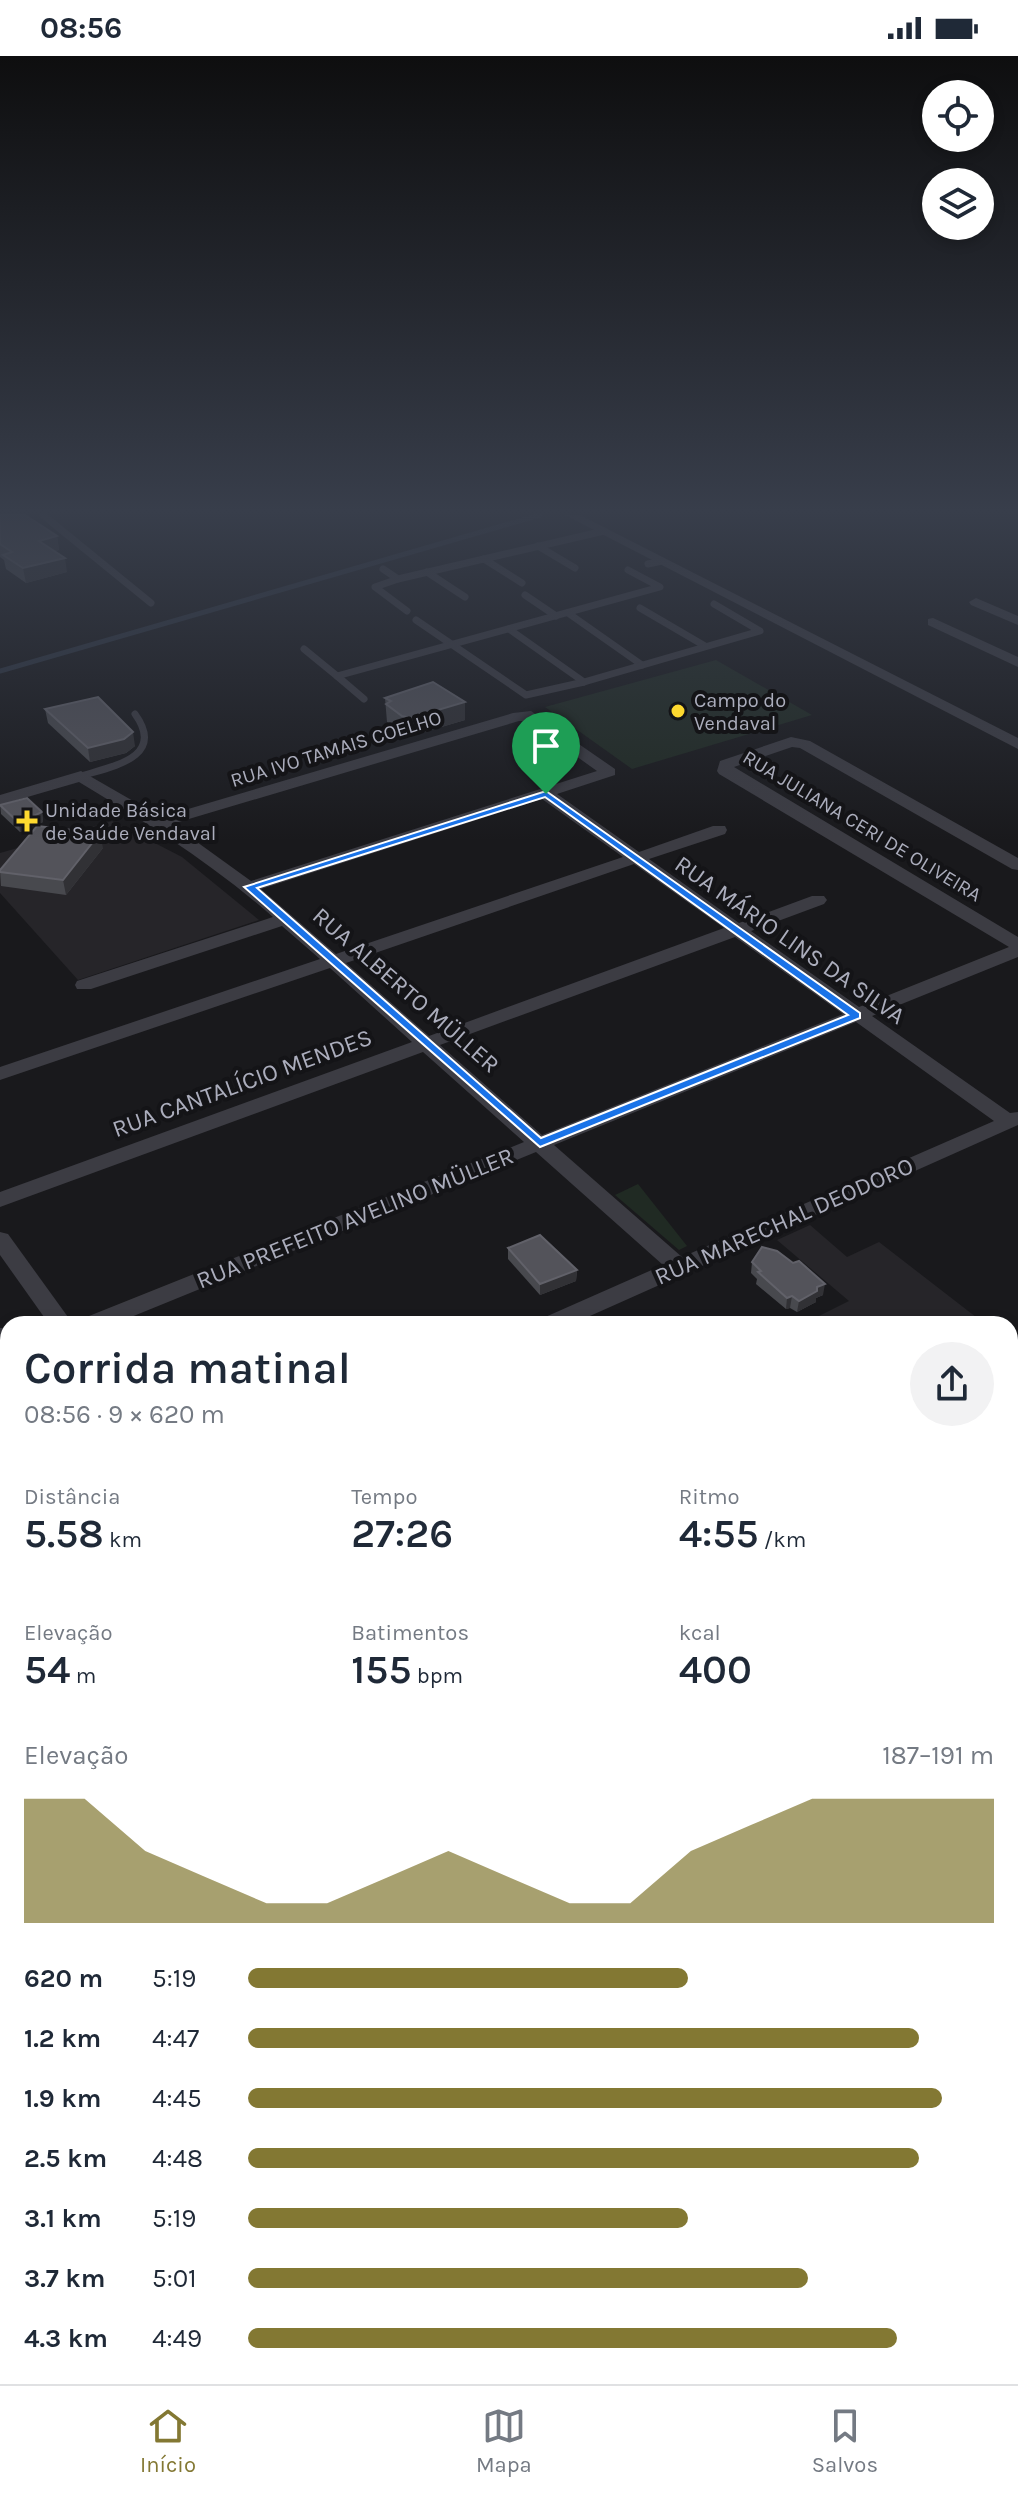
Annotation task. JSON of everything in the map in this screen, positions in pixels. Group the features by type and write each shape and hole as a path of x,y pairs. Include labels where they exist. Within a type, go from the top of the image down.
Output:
{"street":[{"path":"777,624 1018,744"},
{"path":"936,624 1018,663"},
{"name":"RUA IVO TAMAIS COELHO","path":"159,823 525,715 531,716 609,772 546,794"},
{"name":"RUA JULIANA CERI DE OLIVEIRA","path":"1018,865 798,743 726,764 724,768 1018,948"},
{"path":"0,800 81,776"},
{"name":"RUA ALBERTO MÜLLER","path":"81,776 159,823 249,887 679,1267"},
{"path":"249,887 546,794"},
{"name":"RUA MÁRIO LINS DA SILVA","path":"546,794 856,1015 1013,1120"},
{"path":"0,1074 719,830"},
{"name":"RUA CANTALÍCIO MENDES","path":"0,1200 818,900"},
{"path":"84,985 286,919"},
{"name":"RUA PREFEITO AVELINO MÜLLER","path":"112,1316 1018,948"},
{"name":"RUA MARECHAL DEODORO","path":"569,1316 1013,1120"},
{"path":"0,1239 55,1316"}],"lane":[{"path":"421,624 522,694 539,695 760,631 747,624"},
{"path":"337,676 528,624"},
{"path":"583,624 642,665"},
{"path":"667,624 705,646"},
{"path":"509,629 584,682"},
{"path":"304,649 364,699"},
{"path":"81,776 123,762 141,750 147,740 146,730 135,714"}],"shaded area":[{"name":"Campo do Vendaval","path":"716,660 812,715 632,769 545,707"},
{"path":"112,821 182,857 259,920 78,980 0,893 0,853"},
{"path":"638,1184 687,1246 679,1250 615,1195"},
{"path":"810,1225 847,1257 879,1242 975,1316 819,1316 849,1301 777,1240"}],"building":[{"path":"433,682 465,702 411,718 402,716 386,704 391,701 385,698"},
{"path":"98,697 133,732 124,739 88,748 45,709"},
{"path":"27,798 42,812 19,823 0,805"},
{"path":"37,826 100,833 63,880 0,872"},
{"path":"540,1235 577,1270 540,1284 508,1248"},
{"path":"762,1247 777,1251 793,1263 799,1261 825,1284 799,1301 792,1296 787,1298 758,1272 761,1271 752,1262"}],"waterway":[{"path":"0,671 164,624"}],"place":[{"name":"Campo do Vendaval","path":"678,711"},
{"name":"Unidade Básica de Saúde Vendaval","path":"27,821"}],"route":[{"path":"546,794 856,1015 540,1143 249,887 546,794"}]}
